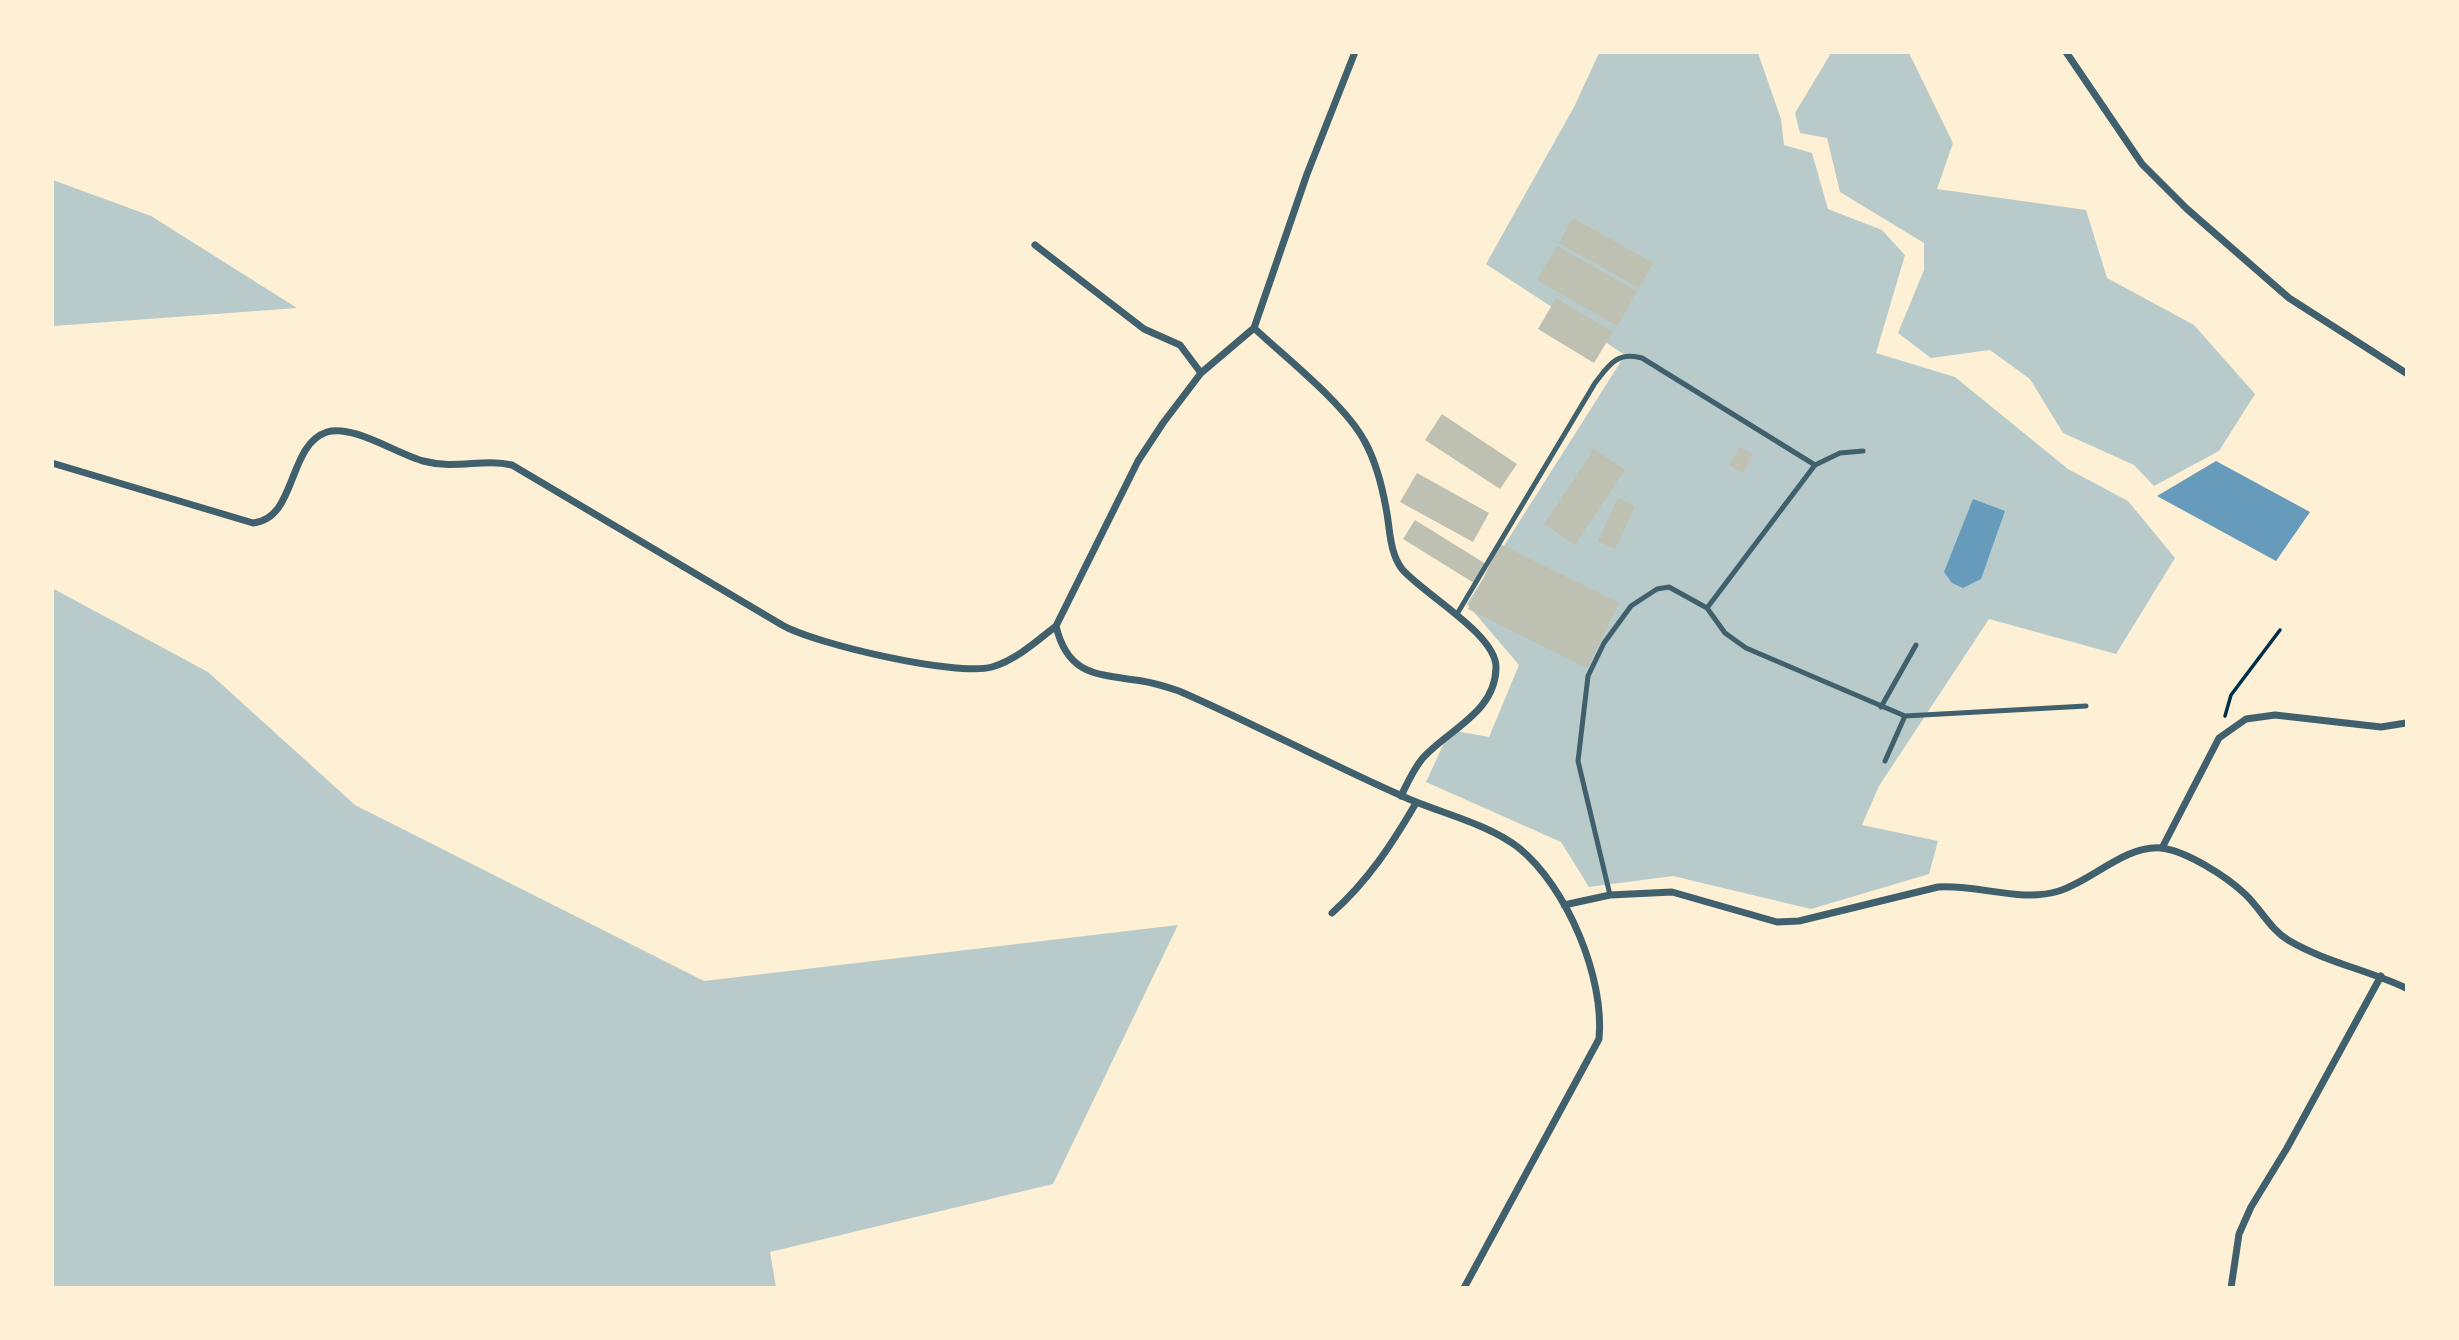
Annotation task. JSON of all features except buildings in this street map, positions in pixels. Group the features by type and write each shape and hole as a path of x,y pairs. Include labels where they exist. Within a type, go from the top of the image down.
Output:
{"street":[{"path":"52,463 253,523 263,522 277,508 309,444 328,432 345,432 441,465 512,465 782,625 825,643 975,670 1010,659 1056,626 1138,461 1201,373 1254,328 1307,174 1355,52"},
{"path":"2067,52 2142,164 2187,209 2289,298 2406,373"},
{"path":"1035,245 1144,329 1180,345 1201,373"},
{"path":"1254,328 1341,411 1365,441 1379,478 1392,548 1402,568 1457,614 1488,647 1496,665 1492,684 1472,718 1422,759 1401,796"},
{"path":"1056,626 1060,643 1082,668 1098,675 1140,680 1180,691 1416,803 1496,835 1518,848 1548,880 1564,905 1597,990 1601,1019 1599,1039 1464,1287"},
{"path":"2162,848 2219,738 2246,719 2276,715 2381,727 2406,723"},
{"path":"1332,913 1358,890 1378,865 1416,803"},
{"path":"1564,905 1610,895 1672,892 1759,919 1799,921 1938,887 1960,886 2034,896 2059,891 2141,851 2162,848 2214,870 2245,894 2285,939 2330,960 2381,976 2406,988"},
{"path":"2231,1287 2239,1234 2252,1207 2381,976"}],"lane":[{"path":"1457,614 1595,383 1614,359 1621,356 1642,358 1815,465"},
{"path":"1707,608 1815,465 1840,453 1863,451"},
{"path":"1610,895 1578,761 1588,676 1604,643 1631,606 1657,589 1670,587 1707,608 1725,633 1746,648 1905,716 2086,706"},
{"path":"1881,707 1916,645"},
{"path":"1885,761 1905,716"}],"path":[{"path":"2219,738 2231,695 2280,630"}],"shaded area":[{"path":"1599,53 1758,53 1781,119 1784,145 1812,153 1828,209 1882,230 1905,255 1876,353 1955,377 2068,469 2128,501 2175,558 2116,654 1989,619 1879,786 1862,825 1938,841 1929,874 1811,909 1673,876 1589,887 1561,842 1426,782 1450,730 1489,737 1519,665 1467,604 1625,355 1486,264 1574,107"},
{"path":"1827,53 1909,53 1953,143 1937,189 2086,210 2107,278 2194,325 2255,394 2219,451 2154,486 2134,465 2063,433 2030,379 1990,350 1931,358 1898,333 1924,270 1924,243 1840,192 1827,138 1800,133 1795,113 1830,55"},
{"path":"53,180 151,216 297,308 53,326"},
{"path":"52,588 208,672 355,805 704,981 1178,925 1053,1184 770,1252 776,1287 53,1287"}],"water":[{"path":"2216,461 2310,512 2276,561 2157,496"},
{"path":"1973,499 2005,511 1981,579 1963,588 1952,583 1944,572"}]}
